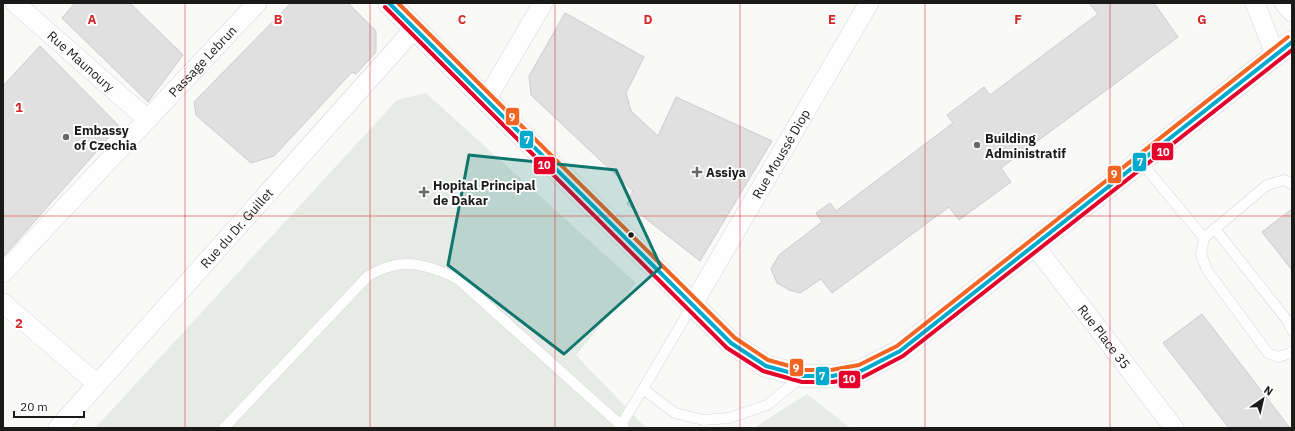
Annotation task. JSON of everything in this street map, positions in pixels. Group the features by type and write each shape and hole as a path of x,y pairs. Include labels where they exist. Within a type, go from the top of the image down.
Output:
{"street":[{"name":"Rue Maunoury","path":"15,3 147,119"},
{"name":"Passage Lebrun","path":"3,273 256,3"},
{"path":"389,3 731,343 766,366 803,376 832,376 861,371 900,351 1292,42"},
{"path":"486,100 543,3"},
{"name":"Rue Moussé Diop","path":"693,304 869,3"},
{"path":"1255,3 1275,54"},
{"path":"1284,3 1292,12"},
{"name":"Rue du Dr. Guillet","path":"58,428 415,28"},
{"name":"Rue Place 35","path":"1035,246 1174,428"},
{"path":"3,303 97,384"}],"lane":[{"path":"1140,161 1204,238"},
{"path":"1292,184 1284,180 1267,185 1204,238 1201,254 1207,270 1268,353 1278,357 1291,353 1292,351"},
{"path":"1215,229 1287,320 1292,330"},
{"path":"224,428 368,276 388,266 410,264 436,268 458,280 622,426 693,304"},
{"path":"643,389 675,413 703,420 728,418 767,404 803,376"}],"highlighted area":[{"path":"469,155 616,170 661,267 564,354 448,265"}],"shaded area":[{"name":"Hopital Principal de Dakar","path":"426,93 636,283 576,355 646,428 95,428 397,100"},
{"path":"807,394 850,428 754,428"}],"building":[{"path":"75,3 130,3 183,55 148,102 62,18"},
{"path":"291,3 348,3 376,31 376,52 356,74 352,72 274,156 251,163 196,115 194,102"},
{"name":"Building Administratif","path":"1089,3 1154,3 1178,37 1001,168 1011,182 959,220 949,207 832,293 821,279 800,293 789,290 777,283 771,269 779,255 822,222 816,213 830,203 836,211 953,123 947,115 984,87 990,95 1098,14"},
{"path":"565,13 644,57 626,93 631,111 658,136 676,97 772,141 700,261 627,204 633,191 531,95 529,76"},
{"path":"40,46 119,126 3,257 3,86"},
{"path":"1292,209 1292,270 1262,232"},
{"path":"1202,314 1290,428 1229,428 1163,343"}],"transit line":[{"name":"7","path":"389,3 731,343 766,366 803,376 832,376 861,371 900,351 1292,42"},
{"name":"9","path":"398,3 735,338 768,360 804,370 831,370 859,365 897,346 1288,37"},
{"name":"10","path":"385,7 727,348 763,371 802,382 833,382 863,377 903,356 1292,50"}],"place":[{"name":"Embassy of Czechia","path":"66,137"},
{"name":"Building Administratif","path":"977,145"},
{"name":"Assiya","path":"697,172"},
{"name":"Hopital Principal de Dakar","path":"424,192"}]}
